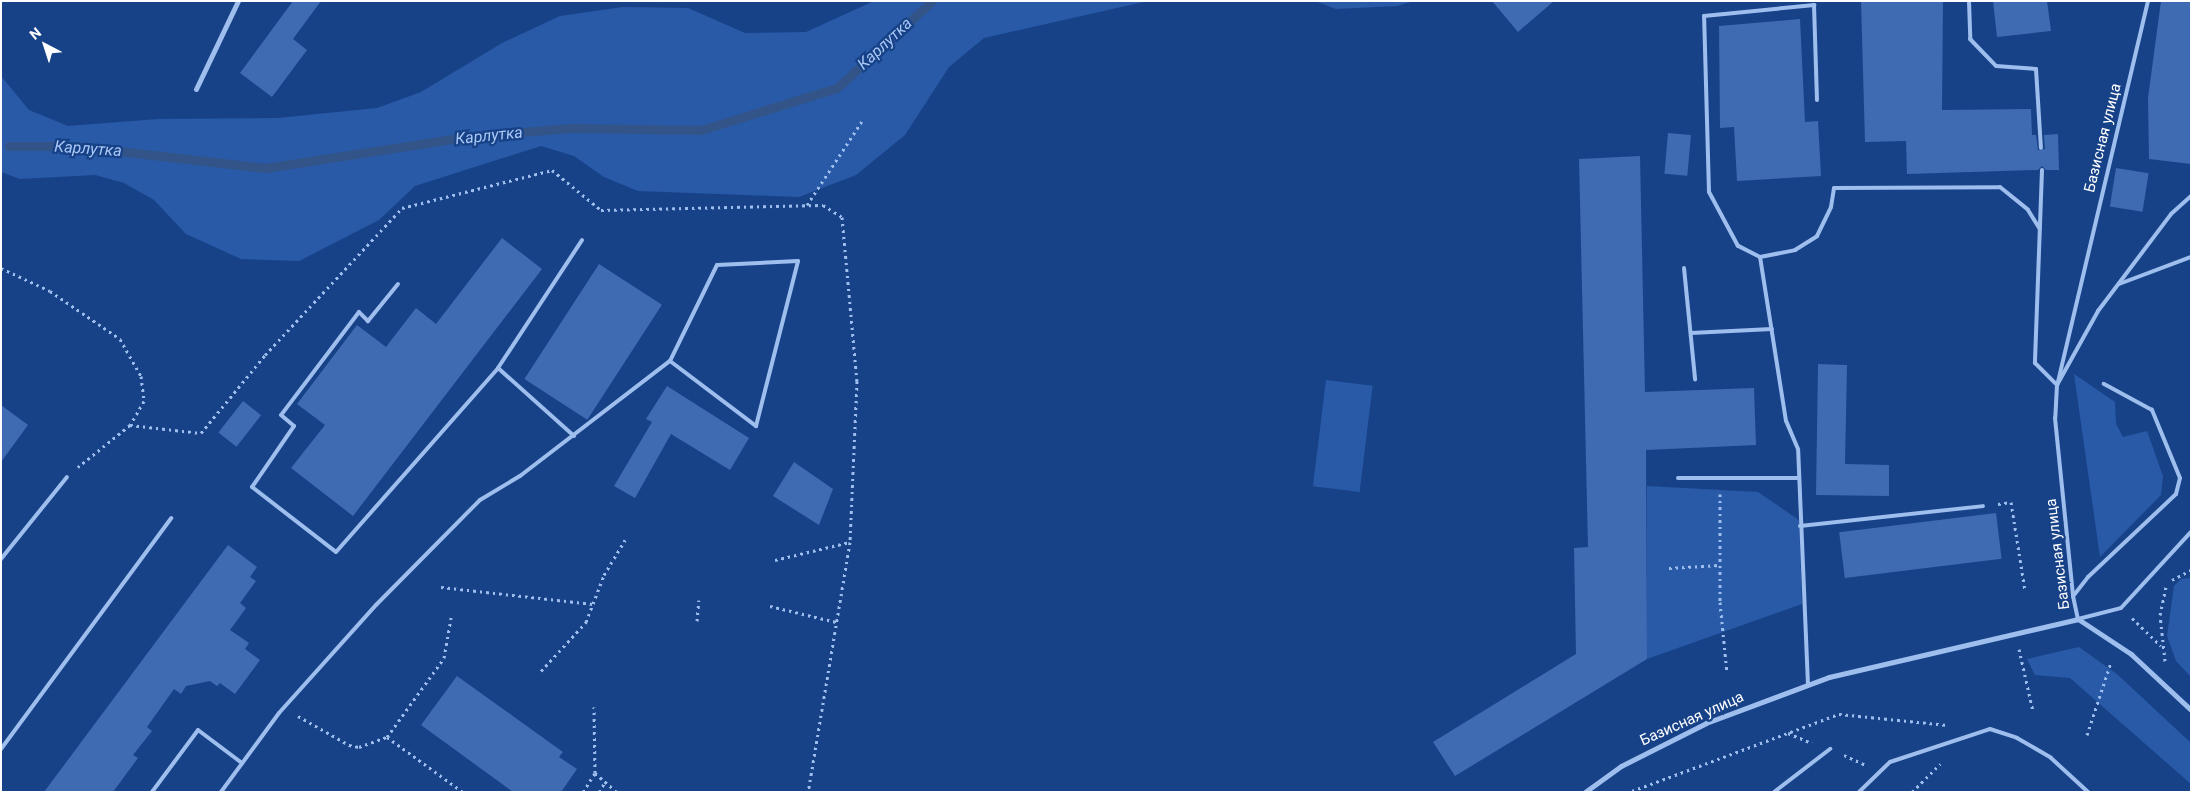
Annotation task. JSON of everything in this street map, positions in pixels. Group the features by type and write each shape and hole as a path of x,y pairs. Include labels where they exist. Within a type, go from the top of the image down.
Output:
{"street":[{"path":"196,89 238,1"},
{"path":"2078,619 2117,645 2191,710"},
{"name":"Базисная улица","path":"1586,792 1621,766 1706,723 1829,676 2078,619"}],"lane":[{"path":"1969,1 1970,39 1996,66 2036,68 2041,148"},
{"name":"Базисная улица","path":"2078,619 2073,596 2055,418 2057,385 2148,1"},
{"path":"1817,100 1814,5 1704,16 1709,192 1738,246 1760,258 1795,250 1817,236 1831,207 1834,188 2000,188 2028,210 2040,229"},
{"path":"2042,170 2035,363 2057,385 2098,311 2171,214 2191,196"},
{"path":"398,284 368,321 359,312 281,416 294,426 252,487 336,552 498,368 582,240"},
{"path":"2118,284 2191,257"},
{"path":"1760,258 1786,421 1798,449 1808,685"},
{"path":"221,792 279,713 376,605 480,500 574,436 670,361 717,265 798,261 756,426 670,361"},
{"path":"1684,268 1695,379"},
{"path":"1691,332 1772,329"},
{"path":"498,368 574,436"},
{"path":"2073,596 2092,573 2176,494 2180,478 2152,410 2104,384"},
{"path":"1,560 66,477"},
{"path":"1678,478 1798,478"},
{"path":"1800,526 1983,506"},
{"path":"1,749 171,518"},
{"path":"2078,619 2121,608 2191,532"},
{"path":"1860,792 1890,762 1990,729 2017,738 2051,758 2088,792"},
{"path":"152,792 198,730 242,763"},
{"path":"1774,792 1830,749"}],"path":[{"path":"807,206 862,121"},
{"path":"130,425 202,433 265,356 402,208 552,170 602,210 823,205 842,217 857,381 850,542 808,792"},
{"path":"1,268 50,291 120,339 141,376 144,401 130,425 66,477"},
{"path":"1720,478 1720,565 1727,673"},
{"path":"1983,506 2011,502 2025,590"},
{"path":"541,672 586,622 604,576 625,540"},
{"path":"775,560 850,542"},
{"path":"1669,568 1720,565"},
{"path":"2166,665 2161,646 2162,596 2166,584 2191,570"},
{"path":"441,587 593,604"},
{"path":"697,622 699,600"},
{"path":"770,606 836,622"},
{"path":"298,716 349,745 359,747 387,737 444,658 451,618"},
{"path":"2087,735 2117,645"},
{"path":"2023,672 2033,711"},
{"path":"583,792 596,773 594,707"},
{"path":"1632,791 1839,714 1953,725"},
{"path":"387,737 463,792"},
{"path":"596,773 617,792"},
{"path":"599,792 606,782"}],"shaded area":[{"path":"874,1 1148,1 984,38 949,67 905,135 856,175 799,197 638,191 604,177 574,156 541,146 415,186 379,220 299,261 241,259 186,234 154,200 124,183 95,175 20,179 1,172 1,76 29,110 68,126 158,119 278,118 377,108 421,92 502,43 560,16 623,7 688,8 745,33 806,32"},
{"path":"1315,1 1414,1 1397,6 1336,9"},
{"path":"2074,374 2115,402 2116,424 2123,437 2147,431 2163,476 2161,495 2100,557"},
{"path":"1326,380 1373,386 1360,492 1313,486"},
{"path":"1647,486 1758,492 1799,520 1802,604 1647,659"},
{"path":"2191,578 2191,677 2176,661 2167,636 2174,586 2181,579"},
{"path":"2079,647 2118,675 2191,743 2191,784 2070,678 2035,675 2027,659"}],"building":[{"path":"293,1 321,1 293,39 307,50 272,97 240,73"},
{"path":"1492,1 1554,1 1518,32"},
{"path":"1861,1 1943,1 1942,110 2031,109 2032,135 2036,135 2038,150 2045,149 2044,135 2058,134 2059,170 2046,170 2042,166 2038,170 1907,174 1906,141 1865,142"},
{"path":"1993,1 2047,1 2051,31 1997,37"},
{"path":"2161,1 2191,1 2191,164 2149,159 2148,98"},
{"path":"1800,19 1805,122 1818,121 1821,176 1737,181 1734,127 1720,128 1719,26"},
{"path":"1668,133 1691,135 1687,176 1664,174"},
{"path":"1640,156 1645,392 1754,388 1756,445 1646,450 1647,659 1455,776 1433,742 1576,654 1574,548 1588,547 1579,159"},
{"path":"2116,168 2149,173 2142,212 2110,207"},
{"path":"502,238 542,269 353,516 291,468 325,425 297,404 357,325 386,347 416,308 436,324"},
{"path":"599,264 662,305 587,420 524,379"},
{"path":"1818,364 1847,365 1845,464 1889,465 1889,496 1816,495"},
{"path":"667,386 749,438 730,470 671,434 635,498 614,486 652,422 646,419"},
{"path":"243,401 261,415 236,447 218,433"},
{"path":"1,405 28,425 1,462"},
{"path":"794,462 833,489 819,525 773,496"},
{"path":"1996,513 2002,559 1845,578 1839,532"},
{"path":"228,545 257,567 250,577 256,581 240,603 246,608 230,630 249,643 245,649 260,660 235,694 220,683 217,686 210,681 186,686 181,694 174,689 147,727 152,731 133,755 138,758 113,792 44,792"},
{"path":"457,676 563,752 559,757 577,769 561,792 513,792 421,725"}],"waterway":[{"name":"Карлутка","path":"9,146 75,146 265,168 465,137 570,128 701,130 837,88 932,1"}]}
